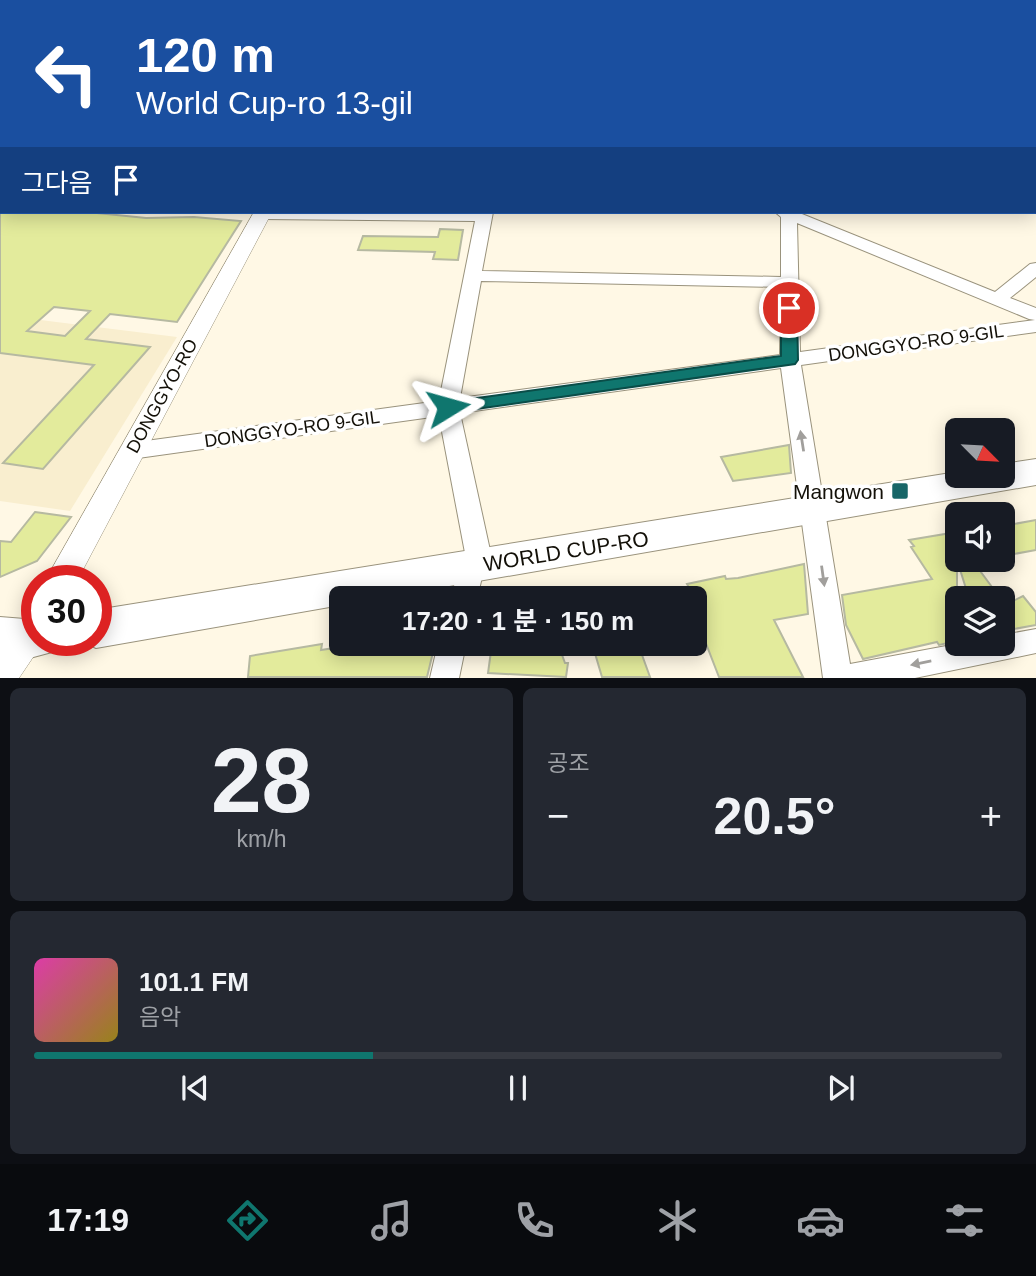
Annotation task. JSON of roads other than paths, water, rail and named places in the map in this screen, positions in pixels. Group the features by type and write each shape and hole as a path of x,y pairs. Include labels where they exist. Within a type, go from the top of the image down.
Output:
{"main road":[{"name":"WORLD CUP-RO","path":"112,627 472,576 813,509 1036,472"}],"street":[{"name":"DONGGYO-RO","path":"70,565 261,214"},
{"path":"472,576 448,407 485,214"},
{"path":"787,214 790,360 838,677"},
{"path":"789,214 1036,315"},
{"path":"998,299 1036,268"},
{"path":"474,276 789,282"},
{"name":"DONGGYO-RO 9-GIL","path":"131,451 1036,326"},
{"path":"846,677 1036,640"},
{"path":"0,676 21,642"},
{"path":"444,677 449,656"}],"place":[{"name":"Mangwon","path":"900,491"}]}
